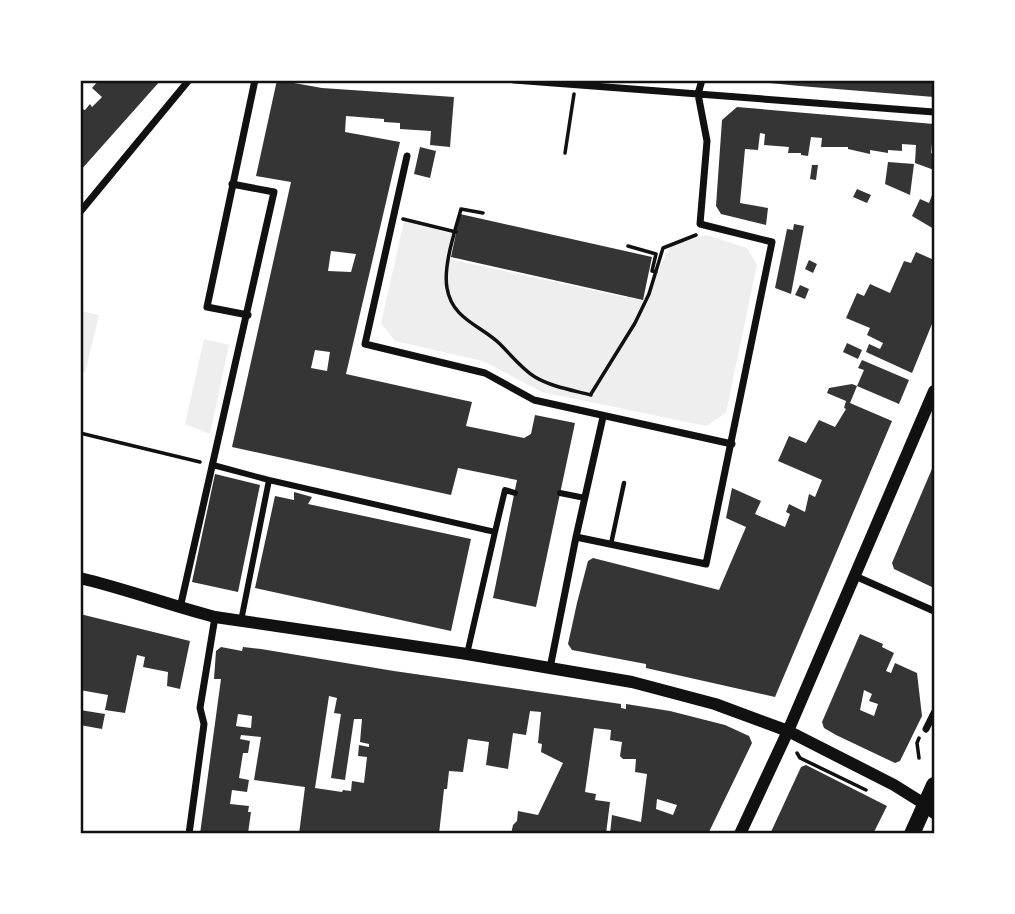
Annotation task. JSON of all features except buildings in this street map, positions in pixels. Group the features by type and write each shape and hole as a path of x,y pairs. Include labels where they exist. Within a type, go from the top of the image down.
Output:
{"highway":[{"path":"912,834 930,809 934,785"}],"street":[{"path":"80,212 189,80"},
{"path":"248,316 207,307 255,80"},
{"path":"514,80 934,112"},
{"path":"576,537 706,564 772,242 700,224 707,141 698,94 702,80"},
{"path":"407,156 365,344 485,373 534,400 732,444"},
{"path":"180,608 274,192 232,184"},
{"path":"740,834 788,731 934,391"},
{"path":"550,668 603,416"},
{"path":"213,465 495,532"},
{"path":"241,621 269,480"},
{"path":"467,654 505,490 515,493"},
{"path":"560,493 585,498"},
{"path":"855,576 934,611"},
{"path":"80,578 131,590 180,608 215,617 467,654 632,682 715,704 788,731 894,785 930,809"},
{"path":"189,834 204,723 200,708 215,617"},
{"path":"926,729 934,713"}],"lane":[{"path":"611,544 624,483"}],"path":[{"path":"565,153 575,85"},
{"path":"483,214 461,209 446,271 446,286 454,307 460,315 494,338 533,376 591,395"},
{"path":"394,216 456,232"},
{"path":"581,411 635,323 649,294 663,248 697,234 700,224"},
{"path":"628,246 656,254 652,271 656,272"},
{"path":"80,433 213,465"},
{"path":"919,758 917,743 926,729"},
{"path":"788,731 800,758 867,790"}],"shaded area":[{"path":"404,221 453,234 449,259 642,301 671,246 706,235 747,248 757,265 726,413 706,426 542,392 483,361 395,341 381,323"},
{"path":"81,311 99,315 85,373 81,370"},
{"path":"204,339 229,345 210,434 185,424"}]}
